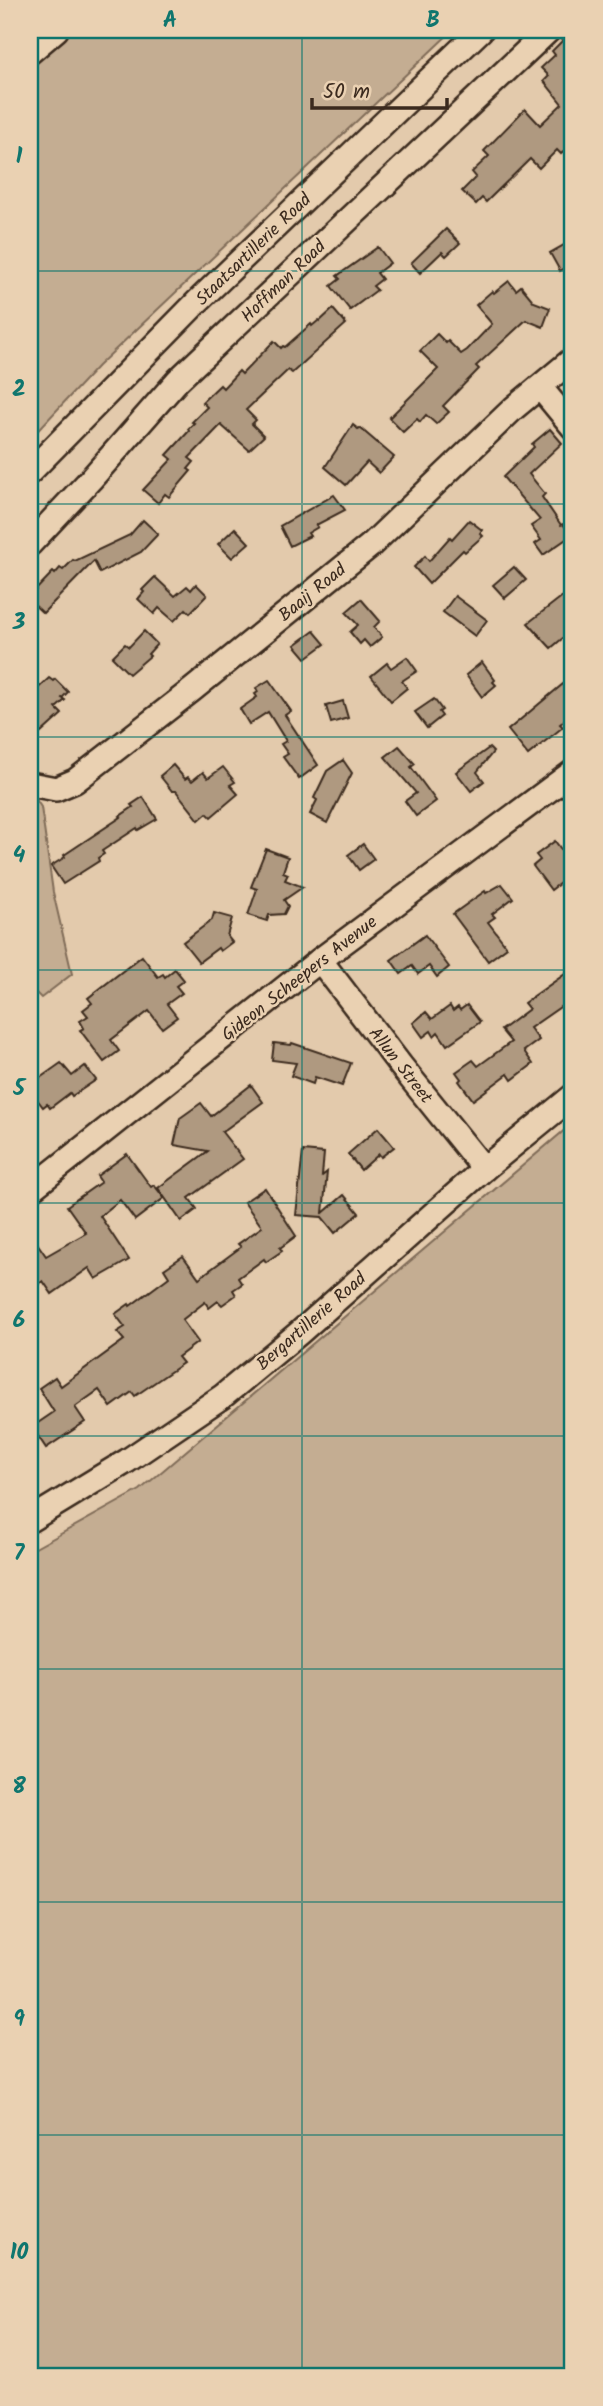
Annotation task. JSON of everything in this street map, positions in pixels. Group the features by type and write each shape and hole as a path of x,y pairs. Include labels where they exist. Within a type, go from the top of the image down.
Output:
{"street":[{"path":"30,52 56,30"},
{"name":"Staatsartillerie Road","path":"30,472 198,301 481,30"},
{"name":"Hoffman Road","path":"30,544 91,480 178,380 548,30"},
{"name":"Baaij Road","path":"30,784 55,789 75,781 192,690 371,545 514,408 573,359"},
{"path":"540,387 573,427"},
{"name":"Gideon Scheepers Avenue","path":"30,1190 320,960 573,772"},
{"name":"Allun Street","path":"320,960 484,1169"},
{"name":"Bergartillerie Road","path":"30,1520 127,1461 223,1396 299,1333 484,1169 573,1096"}],"shaded area":[{"path":"73,30 453,30 98,366 30,439 30,65"},
{"path":"37,801 41,807 53,892 72,974 41,998 30,987 30,803"},
{"path":"573,1123 573,2376 30,2376 30,1551 140,1490"}],"building":[{"path":"563,40 573,51 573,143 561,154 557,150 539,168 530,159 486,202 482,198 476,204 462,191 476,177 472,172 489,156 484,151 525,109 540,125 562,104 544,81 549,76 541,68 555,55 552,51"},
{"path":"446,229 460,243 446,256 442,252 420,273 411,263"},
{"path":"573,240 573,264 560,271 550,253"},
{"path":"378,247 390,263 377,273 382,279 373,286 377,290 350,310 331,286 340,279 337,276"},
{"path":"509,281 516,290 521,286 534,302 550,308 543,327 526,320 476,366 479,369 443,406 449,412 436,424 426,415 420,422 417,419 403,432 389,418 438,369 420,351 437,334 461,354 467,350 492,324 476,305"},
{"path":"333,309 346,324 292,373 288,370 246,410 256,420 252,424 264,436 249,450 221,425 189,458 194,462 188,469 191,471 169,497 165,494 158,503 143,490 172,459 167,455 207,407 202,402 220,385 223,388 239,371 242,374 274,341 281,348 285,347"},
{"path":"353,425 394,457 379,473 367,462 346,485 325,467"},
{"path":"550,429 562,443 529,474 545,494 542,497 561,525 572,535 543,555 535,544 541,540 531,526 540,520 503,477 534,447 532,444"},
{"path":"334,495 345,510 316,525 318,527 308,533 310,536 290,546 280,526"},
{"path":"143,520 158,534 141,552 100,573 94,561 43,613 30,601 30,596 53,572 55,574 73,560 130,535"},
{"path":"469,520 482,530 480,533 483,536 465,552 463,550 429,584 414,567 425,556 429,561"},
{"path":"235,528 249,543 232,558 218,544"},
{"path":"514,567 526,580 505,598 493,585"},
{"path":"155,577 175,596 187,586 191,590 196,584 207,595 190,613 186,609 174,621 159,608 154,614 138,599 144,592 142,590"},
{"path":"573,588 573,624 566,630 569,633 551,648 528,623"},
{"path":"455,596 487,620 475,636 443,612"},
{"path":"361,599 380,621 374,627 382,637 370,647 364,640 360,644 350,632 358,625 346,612"},
{"path":"144,631 157,644 148,654 150,656 129,674 112,657 125,644 129,647"},
{"path":"314,631 325,644 306,658 295,645"},
{"path":"407,657 417,671 402,681 407,688 391,701 371,676 387,663 391,668"},
{"path":"482,662 496,685 482,697 466,675"},
{"path":"49,678 53,681 55,679 68,692 62,698 65,700 56,708 62,714 41,733 30,721 30,696"},
{"path":"269,680 291,711 285,715 318,765 299,779 283,757 288,754 281,744 286,741 268,712 249,724 240,709 257,697 256,688"},
{"path":"573,681 573,714 560,724 563,727 528,755 508,730 563,684 565,687"},
{"path":"434,699 442,710 439,712 442,716 427,728 415,712"},
{"path":"343,701 348,718 331,723 326,706"},
{"path":"399,746 415,764 411,767 436,801 416,816 405,801 416,793 385,757"},
{"path":"489,748 493,752 477,772 484,781 471,791 456,772"},
{"path":"343,760 352,773 327,823 310,814 317,800 314,798 327,771"},
{"path":"173,765 185,779 188,777 192,781 203,772 208,778 223,767 235,782 230,785 238,794 211,817 207,813 199,820 160,776"},
{"path":"143,797 157,819 138,830 137,828 102,851 104,854 98,858 99,861 63,884 51,866 121,817 133,807 131,805"},
{"path":"555,841 568,859 565,861 573,873 551,890 533,866 540,860 536,855"},
{"path":"363,844 374,859 359,870 348,855"},
{"path":"266,849 288,857 283,872 288,874 285,880 303,887 284,900 288,906 284,914 269,915 267,921 248,915 257,889 251,887"},
{"path":"502,884 513,898 492,914 495,917 488,922 507,947 488,961 453,914 485,891 486,893"},
{"path":"214,913 232,918 227,936 232,942 220,951 218,948 199,962 183,942 212,920"},
{"path":"425,935 449,967 437,977 429,966 418,974 412,966 401,974 391,960"},
{"path":"142,956 158,977 163,974 165,977 175,969 184,980 176,986 182,993 167,1004 177,1017 162,1028 149,1011 111,1040 119,1051 104,1062 80,1030 84,1028 80,1021 88,1016 83,1010 92,1003 88,998"},
{"path":"568,972 573,979 573,998 530,1028 539,1040 524,1051 533,1064 512,1080 508,1074 473,1100 459,1081 461,1079 456,1072 473,1060 478,1066 511,1042 501,1030 529,1009 524,1003"},
{"path":"467,1005 480,1022 447,1045 438,1032 434,1036 431,1031 423,1037 413,1023 426,1012 432,1019 450,1006 453,1011"},
{"path":"274,1043 292,1043 351,1063 342,1086 315,1077 313,1084 291,1076 296,1063 272,1060"},
{"path":"61,1063 72,1076 85,1066 96,1080 72,1096 70,1093 50,1108 47,1104 43,1107 36,1098 30,1105 30,1085"},
{"path":"251,1085 263,1102 222,1132 243,1159 189,1198 197,1209 181,1221 158,1188 208,1151 174,1145 180,1118 201,1103 211,1116"},
{"path":"378,1128 394,1147 381,1157 379,1154 361,1170 348,1154"},
{"path":"303,1151 324,1153 322,1176 327,1172 323,1213 344,1195 359,1213 335,1233 322,1217 296,1215"},
{"path":"127,1154 151,1187 154,1185 164,1198 135,1220 120,1200 100,1216 129,1260 96,1279 89,1268 52,1294 43,1281 30,1290 30,1233 46,1256 86,1233 67,1206 101,1182 97,1176"},
{"path":"265,1188 296,1236 280,1248 282,1251 266,1262 264,1259 238,1278 242,1284 233,1290 236,1295 222,1305 218,1301 209,1308 205,1302 182,1320 198,1342 178,1357 183,1363 135,1396 132,1392 111,1407 99,1390 75,1407 85,1422 46,1448 32,1427 54,1412 39,1388 55,1377 61,1386 124,1340 117,1332 125,1327 115,1314 169,1277 164,1269 183,1256 199,1278 241,1247 238,1244 262,1227 244,1202"}]}
